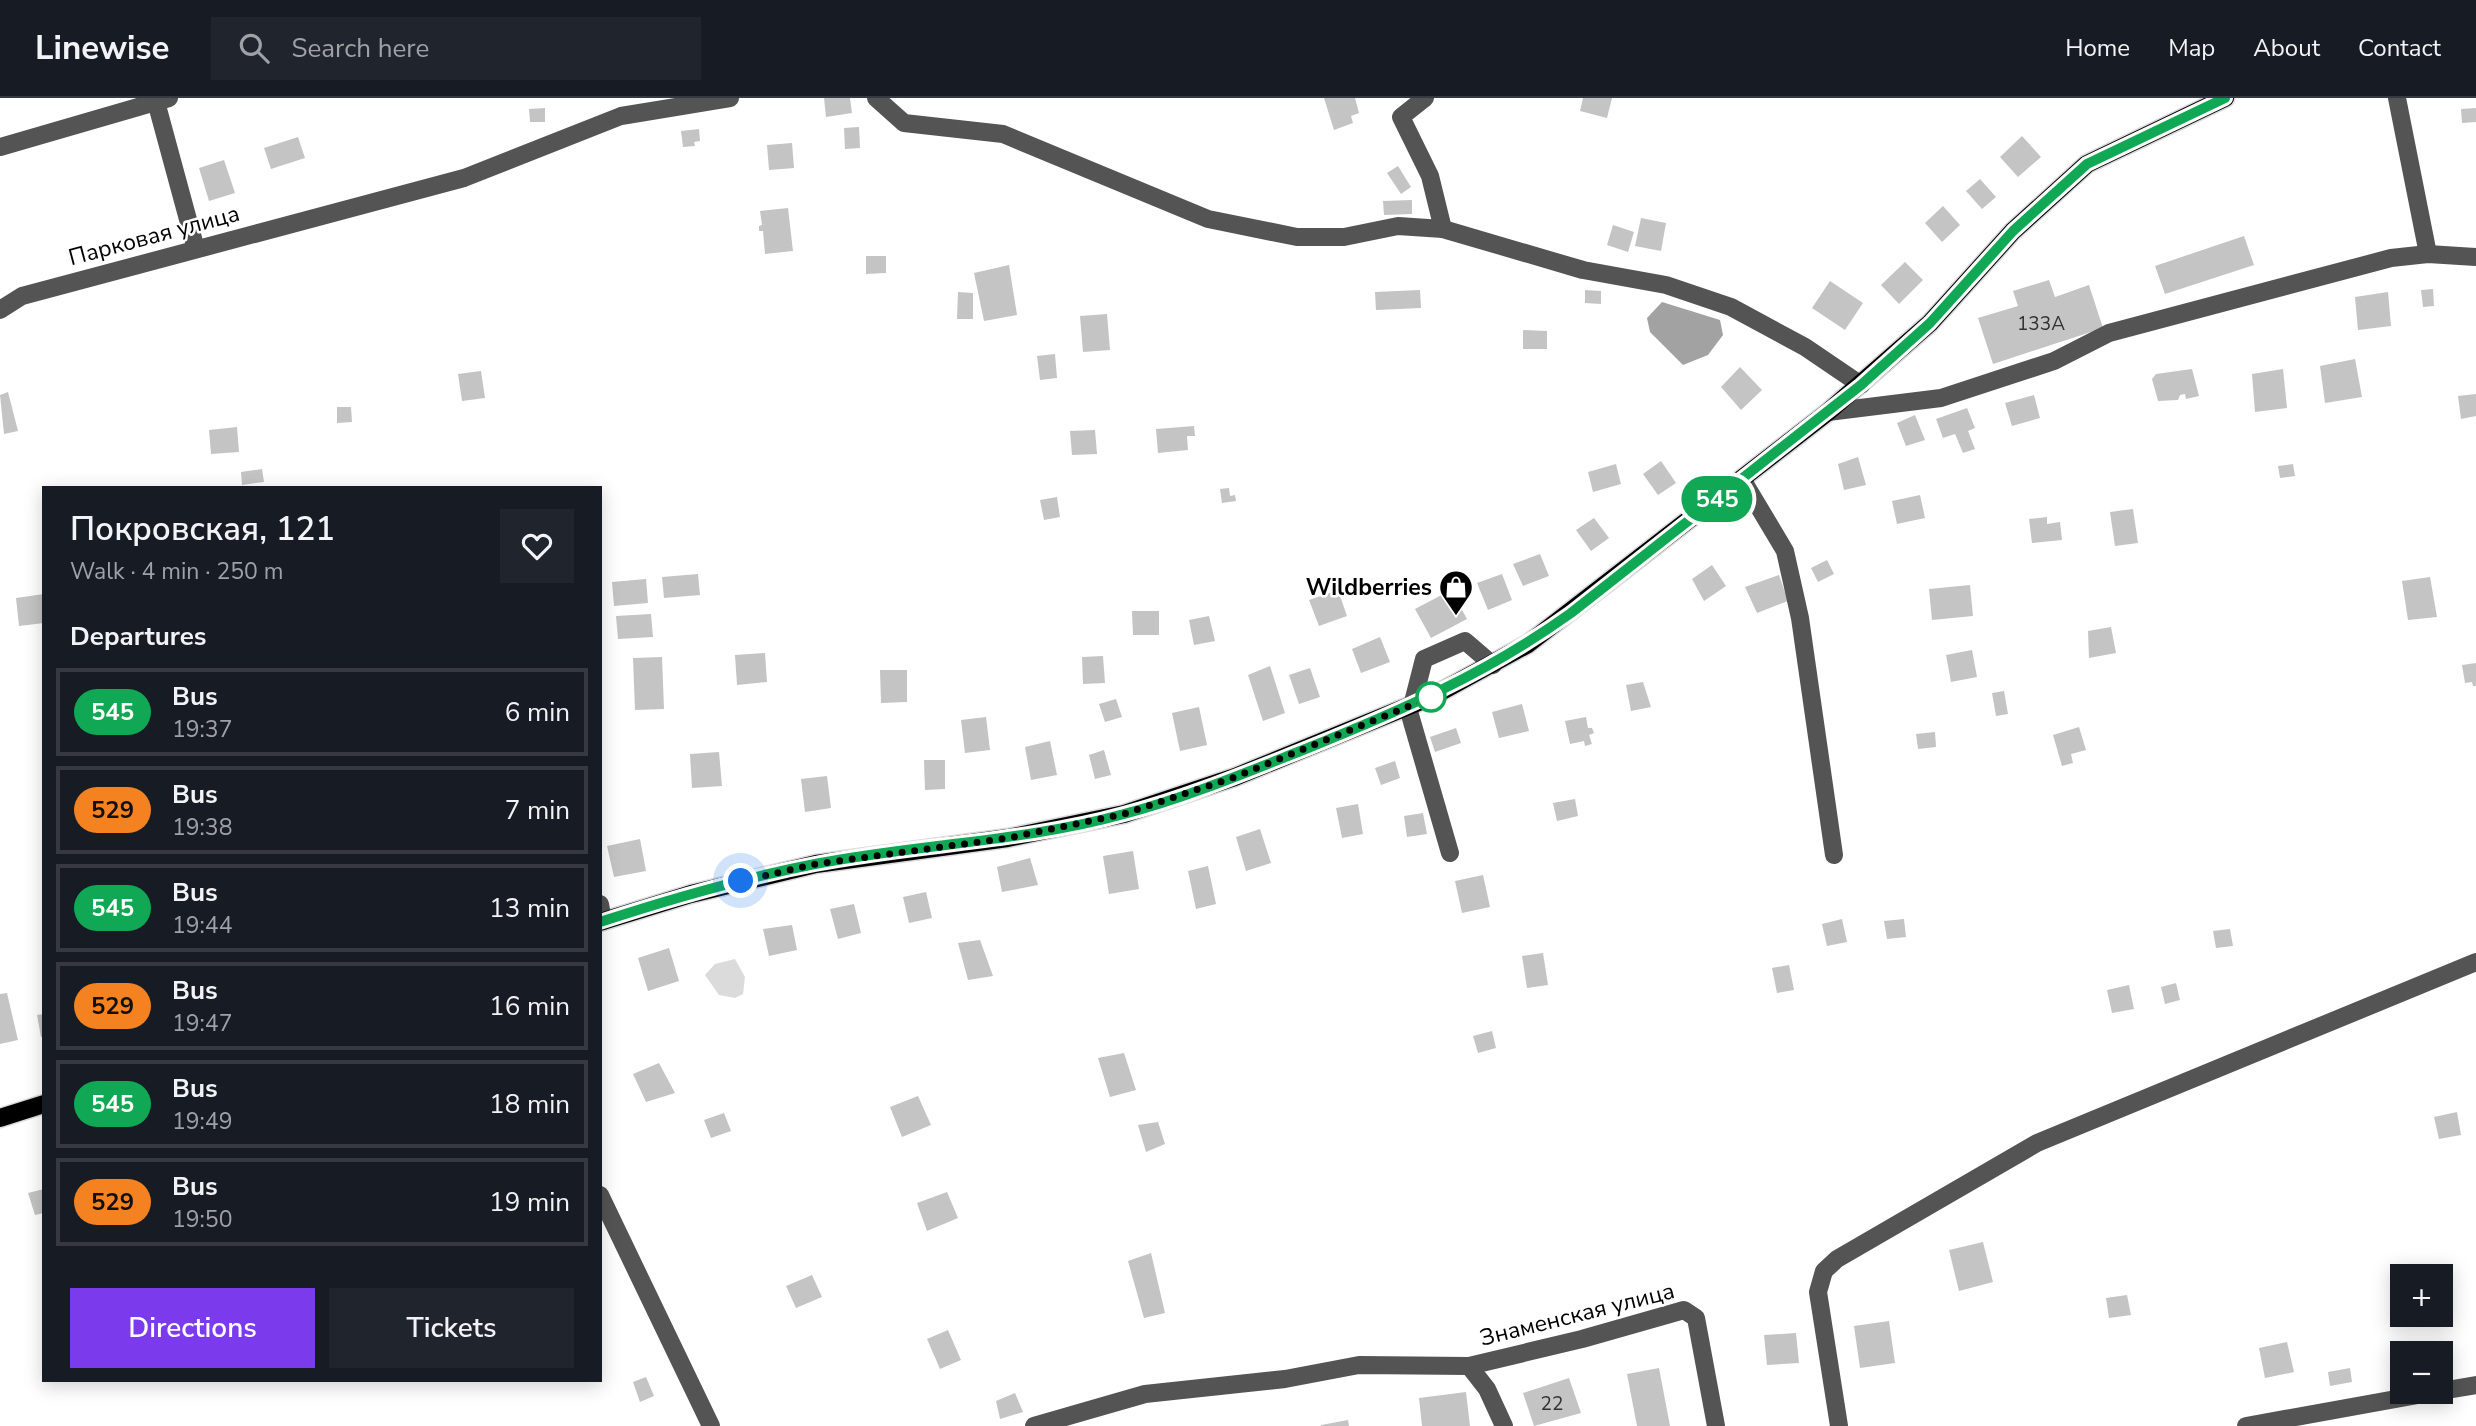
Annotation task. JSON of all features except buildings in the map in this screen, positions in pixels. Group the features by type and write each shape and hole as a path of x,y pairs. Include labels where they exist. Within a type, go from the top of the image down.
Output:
{"main road":[{"path":"602,916 816,864 1008,838 1124,814 1235,777 1410,707 1493,665 1571,613 1828,412 1930,323 2013,231 2087,164 2225,98"},
{"path":"0,1118 42,1105"}],"street":[{"name":"Парковая улица","path":"0,310 22,296 464,178 621,116 730,98"},
{"path":"876,98 904,123 1003,134 1208,219 1297,237 1344,237 1398,226 1443,229 1583,270 1665,285 1731,307 1805,347 1861,385"},
{"path":"1425,98 1401,117 1430,176 1443,229"},
{"path":"2397,98 2428,254"},
{"path":"0,148 160,99 196,249"},
{"path":"1828,412 1941,398 2054,361 2109,333 2391,258 2428,254 2476,257"},
{"path":"1742,479 1784,551 1800,618 1834,855"},
{"path":"1450,853 1410,707 1424,659 1465,640 1493,665"},
{"path":"1839,1426 1818,1292 1824,1271 1837,1259 2037,1143 2476,962"},
{"path":"602,1199 711,1426"},
{"name":"Знаменская улица","path":"1504,1426 1487,1389 1469,1366 1582,1339 1678,1310 1690,1311 1696,1318 1716,1426"},
{"path":"1034,1426 1145,1394 1285,1379 1359,1365 1469,1366"},
{"path":"2453,1389 2476,1385"},
{"path":"2246,1426 2390,1400"}],"shaded area":[{"path":"1662,302 1720,320 1723,335 1708,355 1683,365 1650,332 1647,318"},
{"path":"735,959 745,977 743,994 735,998 719,995 705,975 715,964"}],"bus line":[{"name":"545","path":"602,921 691,894 816,864 1008,838 1124,814 1235,777 1431,697 1528,644 1828,412 1930,323 2013,231 2087,164 2178,118 2225,98"}],"place":[{"name":"Wildberries","path":"1456,617"}],"route":[{"path":"741,881 816,864 1008,838 1124,814 1235,777 1431,697"}]}
